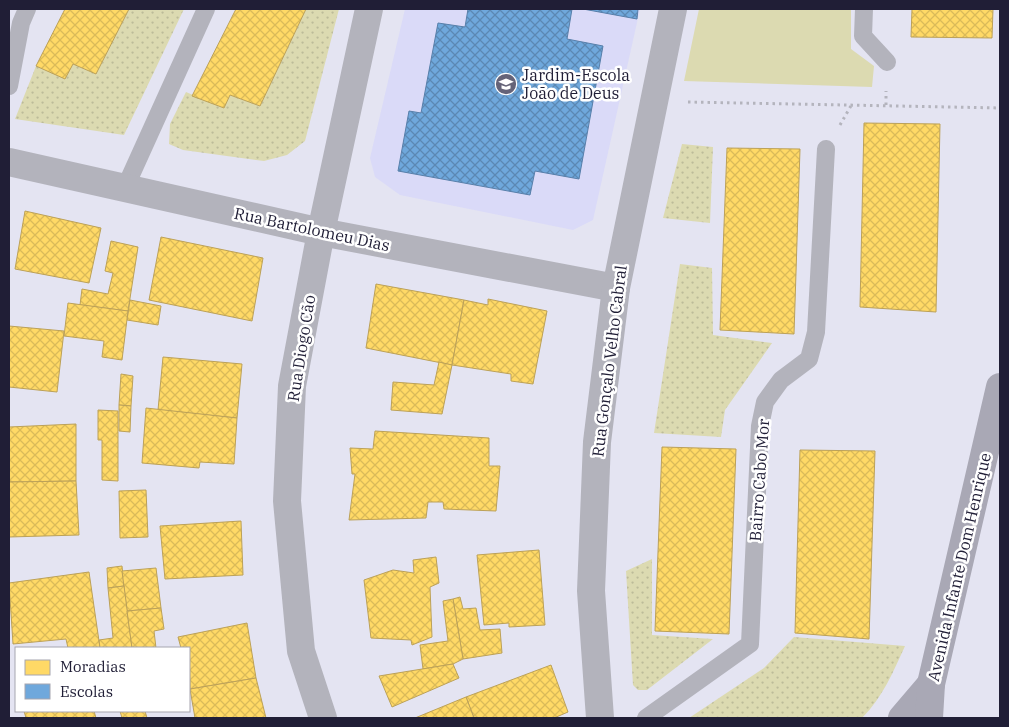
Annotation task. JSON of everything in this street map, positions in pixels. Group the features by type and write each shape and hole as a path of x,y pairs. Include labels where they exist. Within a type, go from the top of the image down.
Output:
{"main road":[{"name":"Avenida Infante Dom Henrique","path":"928,718 931,684 1000,388"},
{"path":"902,718 931,684"}],"street":[{"name":"Rua Diogo Cão","path":"323,718 301,651 287,501 292,386 321,232 369,9"},
{"name":"Rua Gonçalo Velho Cabral","path":"600,718 591,591 597,442 616,288 673,9"},
{"name":"Rua Bartolomeu Dias","path":"9,162 321,232 616,288"}],"lane":[{"path":"9,86 21,23 27,9"},
{"path":"125,188 206,9"},
{"path":"864,9 863,36 887,62"},
{"name":"Bairro Cabo Mor","path":"646,718 750,644 760,426 765,402 781,380 809,359 816,332 826,149"}],"path":[{"path":"653,102 1000,108"}],"shaded area":[{"path":"129,9 184,9 124,135 15,119 36,66 73,64 96,74"},
{"path":"306,9 339,9 305,141 287,155 264,161 183,150 169,144 170,124 186,92 224,108 230,95 260,106"},
{"name":"Jardim-Escola João de Deus","path":"405,9 640,9 593,220 573,230 400,195 375,177 370,158"},
{"path":"699,9 851,9 851,49 874,66 872,87 684,81"},
{"path":"682,144 713,147 710,223 663,218"},
{"path":"680,264 712,268 713,335 772,343 725,410 721,437 654,433"},
{"path":"652,559 652,635 713,639 647,690 638,690 633,685 626,571"},
{"path":"794,637 905,646 882,693 862,718 689,718 764,668"}],"building: Moradias":[{"path":"65,9 129,9 96,74 73,64 65,79 36,66"},
{"path":"236,9 306,9 260,106 230,95 224,108 192,96"},
{"path":"912,9 993,9 992,38 911,37"},
{"path":"864,123 940,124 936,312 860,307"},
{"path":"727,148 800,149 794,334 720,330"},
{"path":"25,211 101,228 89,283 15,269"},
{"path":"161,237 263,258 252,321 149,300"},
{"path":"111,241 138,247 128,311 80,305 82,289 108,294 113,273 105,271"},
{"path":"376,284 464,300 452,365 366,348"},
{"path":"488,299 547,311 533,384 511,381 511,374 452,365 464,300 488,305"},
{"path":"130,300 161,306 158,325 127,320"},
{"path":"68,303 128,311 122,360 102,357 104,341 64,336"},
{"path":"9,326 64,331 57,392 9,387"},
{"path":"163,357 242,364 237,418 158,410"},
{"path":"439,362 452,365 442,414 391,410 393,382 434,385"},
{"path":"121,374 133,376 131,406 119,405"},
{"path":"119,405 131,406 130,432 119,431"},
{"path":"146,408 237,418 234,464 200,462 199,468 142,463"},
{"path":"98,410 118,411 118,481 102,480 102,440 98,440"},
{"path":"76,424 76,481 9,482 9,427"},
{"path":"375,431 489,438 489,466 500,466 496,511 444,509 443,502 428,502 426,518 349,520 355,474 352,474 350,448 373,449"},
{"path":"662,447 736,449 729,634 655,631"},
{"path":"800,450 875,451 869,639 795,633"},
{"path":"76,481 79,535 9,537 9,482"},
{"path":"146,490 148,537 120,538 119,491"},
{"path":"241,521 243,575 165,579 160,526"},
{"path":"539,550 545,625 509,627 509,623 484,625 477,555"},
{"path":"436,557 439,583 430,587 432,637 412,645 411,640 371,638 364,580 393,570 414,573 413,560"},
{"path":"122,566 124,586 108,588 107,568"},
{"path":"156,568 161,608 127,611 122,571"},
{"path":"89,572 100,647 68,647 66,639 13,644 9,583"},
{"path":"124,586 132,647 100,647 99,640 113,638 108,588"},
{"path":"460,597 463,609 476,608 480,630 500,629 502,653 463,659 453,599"},
{"path":"453,599 463,659 453,664 423,669 420,645 448,641 443,601"},
{"path":"161,608 164,629 154,631 156,647 132,647 127,611"},
{"path":"247,623 256,678 190,689 190,647 181,647 178,637"},
{"path":"453,664 459,678 392,707 379,676"},
{"path":"551,665 568,712 554,718 474,718 466,697"},
{"path":"256,678 266,718 195,718 190,689"},
{"path":"466,697 474,718 415,718"},
{"path":"24,712 94,712 96,718 26,718"},
{"path":"120,712 145,712 147,718 122,718"}],"building: Escolas":[{"name":"Jardim-Escola João de Deus","path":"468,9 572,9 567,39 603,46 579,179 535,171 530,195 398,171 409,111 421,113 438,23 465,27"},
{"path":"583,9 638,9 637,19"}],"place":[{"name":"Jardim-Escola João de Deus","path":"506,84"}]}
